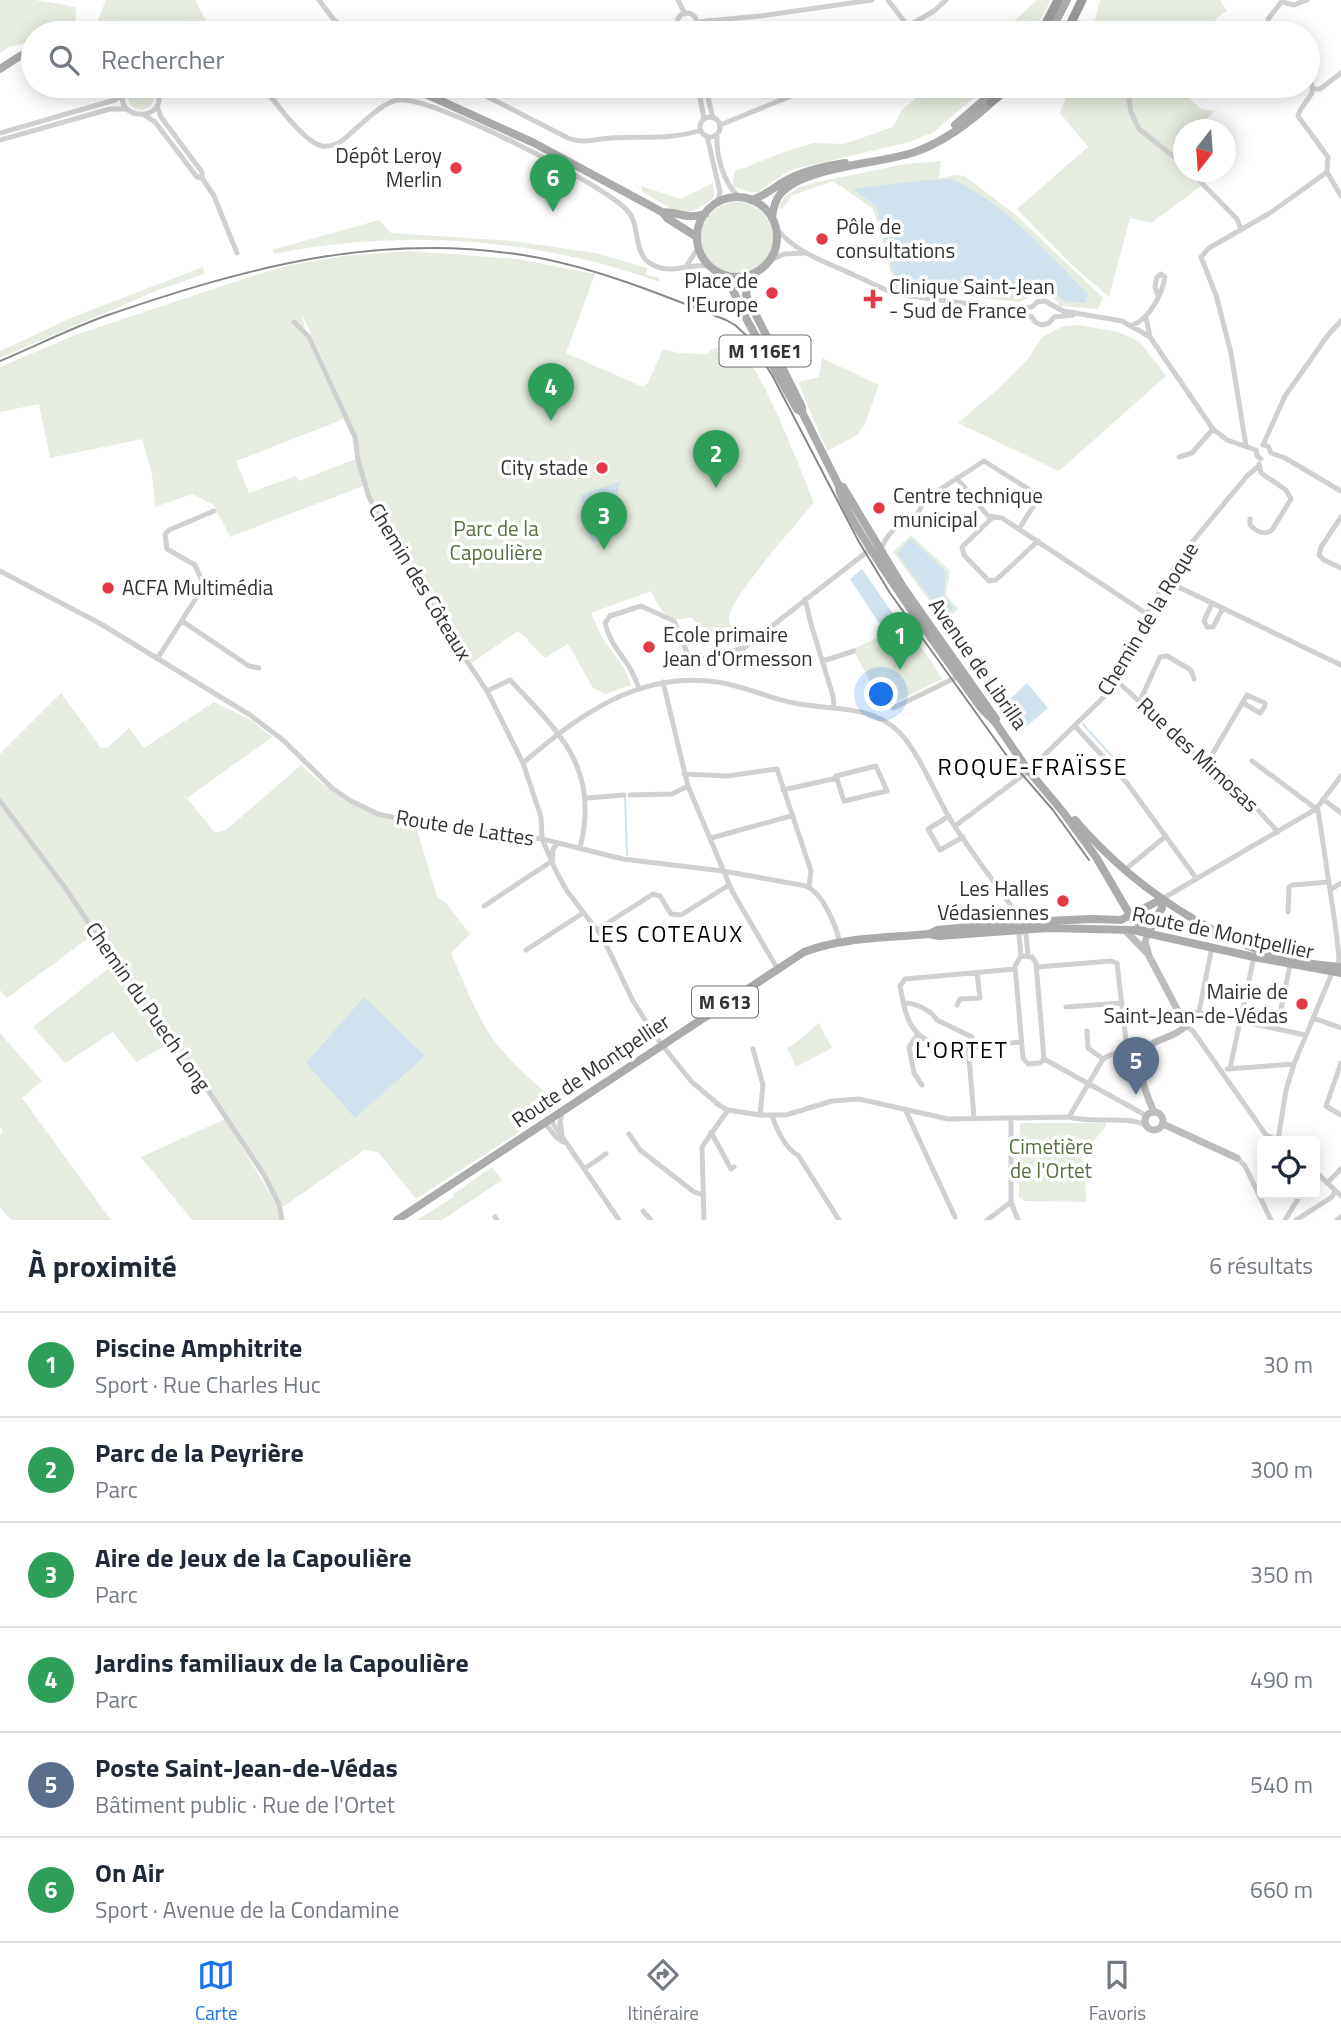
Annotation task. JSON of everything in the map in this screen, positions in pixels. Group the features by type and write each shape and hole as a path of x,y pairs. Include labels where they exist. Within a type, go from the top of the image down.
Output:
{"highway":[{"path":"1047,21 1058,0"},
{"path":"1072,21 1082,0"},
{"path":"991,102 996,98"}],"main road":[{"path":"1058,21 1069,0"},
{"path":"0,69 21,56"},
{"path":"435,98 534,142 662,212 685,218 705,214"},
{"path":"751,200 803,173 916,146 953,127 986,98"},
{"path":"772,218 780,194 804,178 914,152 941,141 991,102"},
{"path":"740,197 751,200 766,210 777,229 771,260 750,275 726,276 710,266 698,248 698,229 705,214 717,203 740,197"},
{"path":"662,212 697,237"},
{"name":"Avenue de Librilla","path":"750,275 746,295 752,321"},
{"name":"Avenue de Librilla","path":"726,276 802,407 851,515 925,628 1096,858 1130,915"},
{"name":"Avenue de Librilla","path":"839,486 843,487 873,547"},
{"name":"Avenue de Librilla","path":"845,505 912,599 959,675 1028,770 1104,853 1162,899"},
{"path":"1148,933 1162,908 1162,899"},
{"name":"M 613","path":"1130,915 1162,899"},
{"name":"Route de Montpellier","path":"1162,899 1203,924 1254,948 1338,970"},
{"name":"Route de Montpellier","path":"397,1220 804,952 819,946 840,943 929,934 939,936 1021,926 1121,920 1130,915"},
{"name":"M 116E1","path":"1130,915 1148,933"},
{"name":"Route de Montpellier","path":"1021,926 1148,933 1290,965 1338,970"}],"street":[{"path":"319,0 335,21"},
{"path":"678,0 685,14"},
{"path":"708,21 872,0"},
{"path":"888,0 904,21"},
{"path":"917,21 946,0"},
{"path":"1268,21 1282,1 1294,5 1307,0"},
{"path":"678,21 685,14 691,14 696,21"},
{"path":"1320,89 1341,73"},
{"path":"0,133 116,98"},
{"path":"122,98 127,109 155,122 197,177 202,178"},
{"path":"158,98 157,106 161,117 202,172 202,178 214,196 237,253"},
{"path":"272,98 307,138 320,146 343,140 386,104 399,99 462,119 522,146 620,204 632,216 640,250 651,264 668,270 687,265 710,266"},
{"path":"490,98 568,138 582,142 604,138 653,138 701,130"},
{"path":"700,98 704,120 701,130"},
{"path":"708,98 713,118 720,125"},
{"path":"740,197 728,186 723,173 717,134 720,125 786,98"},
{"path":"1129,98 1131,112 1139,129 1173,156"},
{"path":"1309,98 1301,107 1298,116 1328,157 1327,172 1341,196"},
{"path":"144,115 157,106"},
{"path":"0,140 110,109 127,109"},
{"path":"704,120 713,118"},
{"path":"701,130 707,136 720,192 717,203"},
{"path":"707,136 717,134"},
{"path":"1246,446 1231,353 1216,295 1202,260 1203,253 1301,193 1327,172"},
{"path":"1201,182 1237,219 1241,230"},
{"path":"777,229 786,241 805,253 895,294 1007,309 1031,317 1042,325 1049,323 1054,317 1054,307"},
{"path":"687,265 698,248"},
{"path":"771,260 784,254 805,253"},
{"path":"1133,325 1146,317 1158,296"},
{"path":"1031,317 1032,307 1045,300 1054,307 1133,325 1150,337 1213,429 1227,440 1256,450"},
{"path":"1007,309 1032,307"},
{"path":"1054,317 1080,314"},
{"path":"1146,317 1150,337"},
{"path":"1256,450 1263,444 1284,396 1341,321"},
{"name":"Chemin des Côteaux","path":"294,322 309,337 355,437 358,460 368,494 381,525 412,570 441,624 487,691 523,763 541,817 542,839 567,891 597,930 633,1001 662,1046 691,1081 728,1110"},
{"path":"1179,457 1192,453 1213,429"},
{"path":"1263,444 1268,446 1271,453 1285,458 1341,491"},
{"path":"1250,519 1254,530 1268,533 1291,499 1286,490 1261,474 1256,450"},
{"path":"1260,462 1271,453"},
{"path":"639,688 609,637 605,623 610,616 641,606 674,621 691,662 744,648 873,547 879,539 886,539 904,520 917,515 925,499 984,461 1038,495 1019,529"},
{"name":"Chemin de la Roque","path":"955,826 1028,770 1111,690 1147,614 1188,547 1260,462"},
{"path":"957,478 992,518"},
{"path":"157,659 204,586 195,565 167,549 165,534 214,511"},
{"path":"1341,517 1321,547 1319,555 1341,568"},
{"path":"1038,541 996,580 989,581 962,551 962,547 992,518 1002,518 1038,541 1147,614"},
{"name":"Route de Lattes","path":"0,571 101,624 268,727 332,788 378,814 542,839 623,859 723,871 810,887"},
{"path":"1166,581 1341,665"},
{"path":"805,599 834,708"},
{"path":"1212,603 1204,621 1207,627 1216,625 1223,608"},
{"path":"182,621 250,666 259,668"},
{"path":"823,661 854,651"},
{"path":"1140,701 1160,657 1167,656 1191,670 1194,679"},
{"path":"893,708 959,675"},
{"path":"487,691 510,680 558,734 578,766 587,798 586,825 580,848"},
{"name":"Rue des Mimosas","path":"1117,681 1207,763 1228,777 1278,832"},
{"path":"663,682 688,786 729,885 777,968"},
{"path":"523,763 589,711 639,688 663,682 715,682 741,687 775,699 869,713 901,733 955,826 1026,935 1024,955 1016,961 1015,969 1021,1042 1025,1063 1040,1063 1044,1059"},
{"path":"1207,763 1242,703"},
{"path":"1075,726 1127,783 1196,878"},
{"path":"1252,761 1318,810 1330,890 1338,923 1338,970 1293,1064 1286,1090 1280,1136"},
{"path":"783,790 876,766 887,791 844,801 837,778"},
{"path":"684,774 727,776 777,769 811,871 810,887 834,922 840,943"},
{"path":"1162,899 1316,809 1341,776"},
{"path":"587,798 672,794 688,786"},
{"path":"1323,799 1341,813"},
{"name":"Chemin du Puech Long","path":"0,801 184,1054 264,1175 279,1204 282,1220"},
{"path":"711,838 791,816"},
{"path":"949,816 928,829 940,850 963,837"},
{"path":"1127,873 1126,868 1166,836"},
{"path":"484,906 552,860 553,849 558,843"},
{"path":"1288,912 1289,887 1329,882"},
{"path":"1330,890 1341,883"},
{"path":"597,930 653,894 660,896 671,914 681,915 729,885"},
{"path":"526,950 583,913"},
{"path":"1125,930 1149,956"},
{"path":"1148,933 1144,942 1149,956 1186,1026 1193,1031 1268,1136"},
{"path":"1199,1012 1212,947"},
{"path":"1024,955 1035,960 1037,967 1044,1059"},
{"path":"1230,1068 1254,957"},
{"path":"1037,967 1115,961 1118,966 1127,1049"},
{"path":"1277,1029 1290,965"},
{"path":"1015,969 905,979 900,986 909,1021 918,1034 941,1046 1021,1042"},
{"path":"957,1005 960,999 979,998 978,973"},
{"path":"904,1003 911,1002 935,1015 937,1020 972,1037 974,1118"},
{"path":"1066,1007 1122,1003"},
{"path":"1183,1016 1199,1012 1305,1035"},
{"path":"1313,1018 1341,1028"},
{"path":"1069,1117 1103,1059 1127,1049 1168,1039 1186,1026"},
{"path":"1087,1031 1089,1051 1103,1059"},
{"path":"918,1034 909,1047 914,1073 922,1085"},
{"path":"1146,1125 1150,1114 1140,1064 1142,1055 1154,1043"},
{"path":"1138,1046 1142,1055"},
{"path":"753,1049 763,1085 760,1115"},
{"path":"1044,1059 1150,1114 1161,1114 1163,1125"},
{"path":"1341,1063 1325,1106 1341,1115"},
{"path":"1221,1070 1293,1064"},
{"path":"705,1220 702,1147 728,1110 760,1115 786,1115 832,1101 859,1099 948,1119 1069,1117 1079,1120 1124,1119 1155,1130 1163,1125"},
{"path":"905,1109 955,1217"},
{"path":"563,1110 560,1122 566,1143"},
{"path":"772,1116 792,1152 798,1155 839,1220"},
{"path":"1011,1118 1011,1202 1018,1220"},
{"path":"544,1123 556,1137 566,1143"},
{"path":"544,1123 566,1143 619,1220"},
{"path":"1163,1125 1237,1158 1245,1166 1271,1220"},
{"path":"711,1132 732,1169 734,1167"},
{"path":"629,1134 640,1150 694,1192 703,1195"},
{"path":"584,1169 606,1154"},
{"path":"1327,1183 1341,1169"},
{"path":"1320,1176 1341,1196"},
{"path":"1296,1220 1332,1197 1335,1191"},
{"path":"1285,1220 1298,1199"},
{"path":"987,1220 1011,1202"},
{"path":"643,1211 651,1220"},
{"path":"1309,1212 1314,1220"},
{"path":"1336,1220 1341,1217"}],"green space":[{"path":"0,0 35,0 76,7 75,21 21,21 21,44 0,53"},
{"path":"106,0 195,0 206,21 98,21"},
{"path":"1037,0 1051,0 1040,21 1014,21"},
{"path":"1100,0 1220,0 1227,11 1215,19 1217,21 1095,21"},
{"path":"128,98 154,98 150,106 141,110 129,102"},
{"path":"916,98 973,98 934,132 910,142 790,170 758,192 748,192 733,186 734,172 813,143 844,144 893,127 902,110"},
{"path":"1066,98 1189,98 1201,109 1214,111 1207,119 1173,119 1173,182 1197,182 1201,186 1151,223 1130,218 1109,297 1072,265 1017,209 1088,147 1060,113"},
{"path":"941,161 939,178 965,176 1017,216 1103,298 1098,309 1060,306 1047,295 1020,302 895,289 872,208 833,181 793,195 782,209 778,208 784,197 797,188 813,183 905,164"},
{"path":"713,183 714,197 686,212 672,209 643,192 641,186 681,199"},
{"name":"Place de l'Europe","path":"737,202 757,208 767,218 773,238 767,258 757,268 737,274 717,268 707,258 701,238 707,218 717,208"},
{"path":"379,220 391,233 512,241 596,253 647,268 646,275 659,278 660,282 566,255 469,242 371,241 274,254 272,250"},
{"name":"Parc de la Capoulière","path":"411,251 517,259 595,274 566,353 643,387 648,383 663,349 679,353 708,354 710,350 732,343 742,351 766,390 814,502 739,596 729,621 739,638 727,643 707,634 691,617 670,617 658,605 651,591 591,613 602,637 624,668 631,685 605,694 593,688 568,644 545,658 517,632 471,663 442,620 408,558 375,510 361,464 357,437 302,314 307,339 344,419 236,461 249,493 296,476 299,481 356,459 363,486 230,537 214,505 192,494 155,507 152,474 142,439 50,458 39,404 0,412 0,367 75,335 290,265 342,256"},
{"path":"203,267 204,274 156,291 0,358 0,351 73,317"},
{"path":"1077,325 1119,332 1140,342 1166,376 1059,471 958,423 1028,359 1042,337 1061,327"},
{"path":"822,358 879,385 865,424 857,435 827,451 798,382 819,377"},
{"path":"911,535 950,571 946,595 958,609 945,622 893,552"},
{"path":"904,625 942,679 884,708 853,649"},
{"path":"61,693 101,748 108,747 129,728 144,748 214,702 251,720 272,737 187,798 215,833 226,830 301,765 340,797 382,817 416,826 437,897 445,902 470,934 451,953 479,1016 505,1054 561,1105 416,1199 378,1152 364,1150 283,1207 265,1174 116,962 68,888 0,798 0,754"},
{"path":"0,804 94,934 7,998 0,990"},
{"path":"114,964 173,1042 136,1062 113,1032 65,1063 33,1027"},
{"path":"819,1023 832,1048 796,1067 787,1048"},
{"path":"0,1033 42,1081 22,1098 111,1220 11,1220 0,1207 0,1134 3,1132 0,1127"},
{"path":"225,1119 277,1205 281,1220 192,1220 141,1157"},
{"name":"Cimetière de l'Ortet","path":"1020,1123 1106,1123 1082,1155 1087,1202 1025,1201 1019,1197"},
{"path":"492,1167 502,1180 442,1220 417,1220 454,1197 453,1194"}],"water":[{"path":"952,179 972,189 1025,230 1088,294 1085,303 1063,301 1053,293 1042,290 1029,291 1017,297 897,286 876,206 853,189"},
{"path":"621,481 612,512 614,533 592,542 581,495"},
{"path":"911,538 946,572 944,595 954,608 944,617 897,553"},
{"path":"862,569 894,615 879,623 850,579"},
{"path":"1027,683 1048,708 1021,731 1001,708"},
{"path":"364,997 425,1056 355,1118 306,1063"}],"waterway":[{"path":"1083,724 1127,773"},
{"path":"625,797 627,855"}],"tram line":[{"path":"0,361 94,320 214,281 320,257 374,250 483,250 540,258 611,277 726,320 747,336 772,375 859,542 890,593 1012,763 1053,810 1089,860"}],"place":[{"name":"Dépôt Leroy Merlin","path":"456,168"},
{"name":"On Air","path":"553,212"},
{"name":"Pôle de consultations","path":"822,239"},
{"name":"Place de l'Europe","path":"772,293"},
{"name":"Clinique Saint-Jean - Sud de France","path":"873,299"},
{"name":"Jardins familiaux de la Capoulière","path":"551,421"},
{"name":"City stade","path":"602,468"},
{"name":"Parc de la Peyrière","path":"716,488"},
{"name":"Centre technique municipal","path":"879,508"},
{"name":"Aire de Jeux de la Capoulière","path":"604,550"},
{"name":"ACFA Multimédia","path":"108,588"},
{"name":"Ecole primaire Jean d'Ormesson","path":"649,647"},
{"name":"Piscine Amphitrite","path":"900,670"},
{"name":"Les Halles Védasiennes","path":"1063,901"},
{"name":"Mairie de Saint-Jean-de-Védas","path":"1302,1004"},
{"name":"Poste Saint-Jean-de-Védas","path":"1136,1095"}],"district":[{"name":"ROQUE-FRAÏSSE","path":"1033,767"},
{"name":"LES COTEAUX","path":"666,934"},
{"name":"L'ORTET","path":"962,1050"}]}
